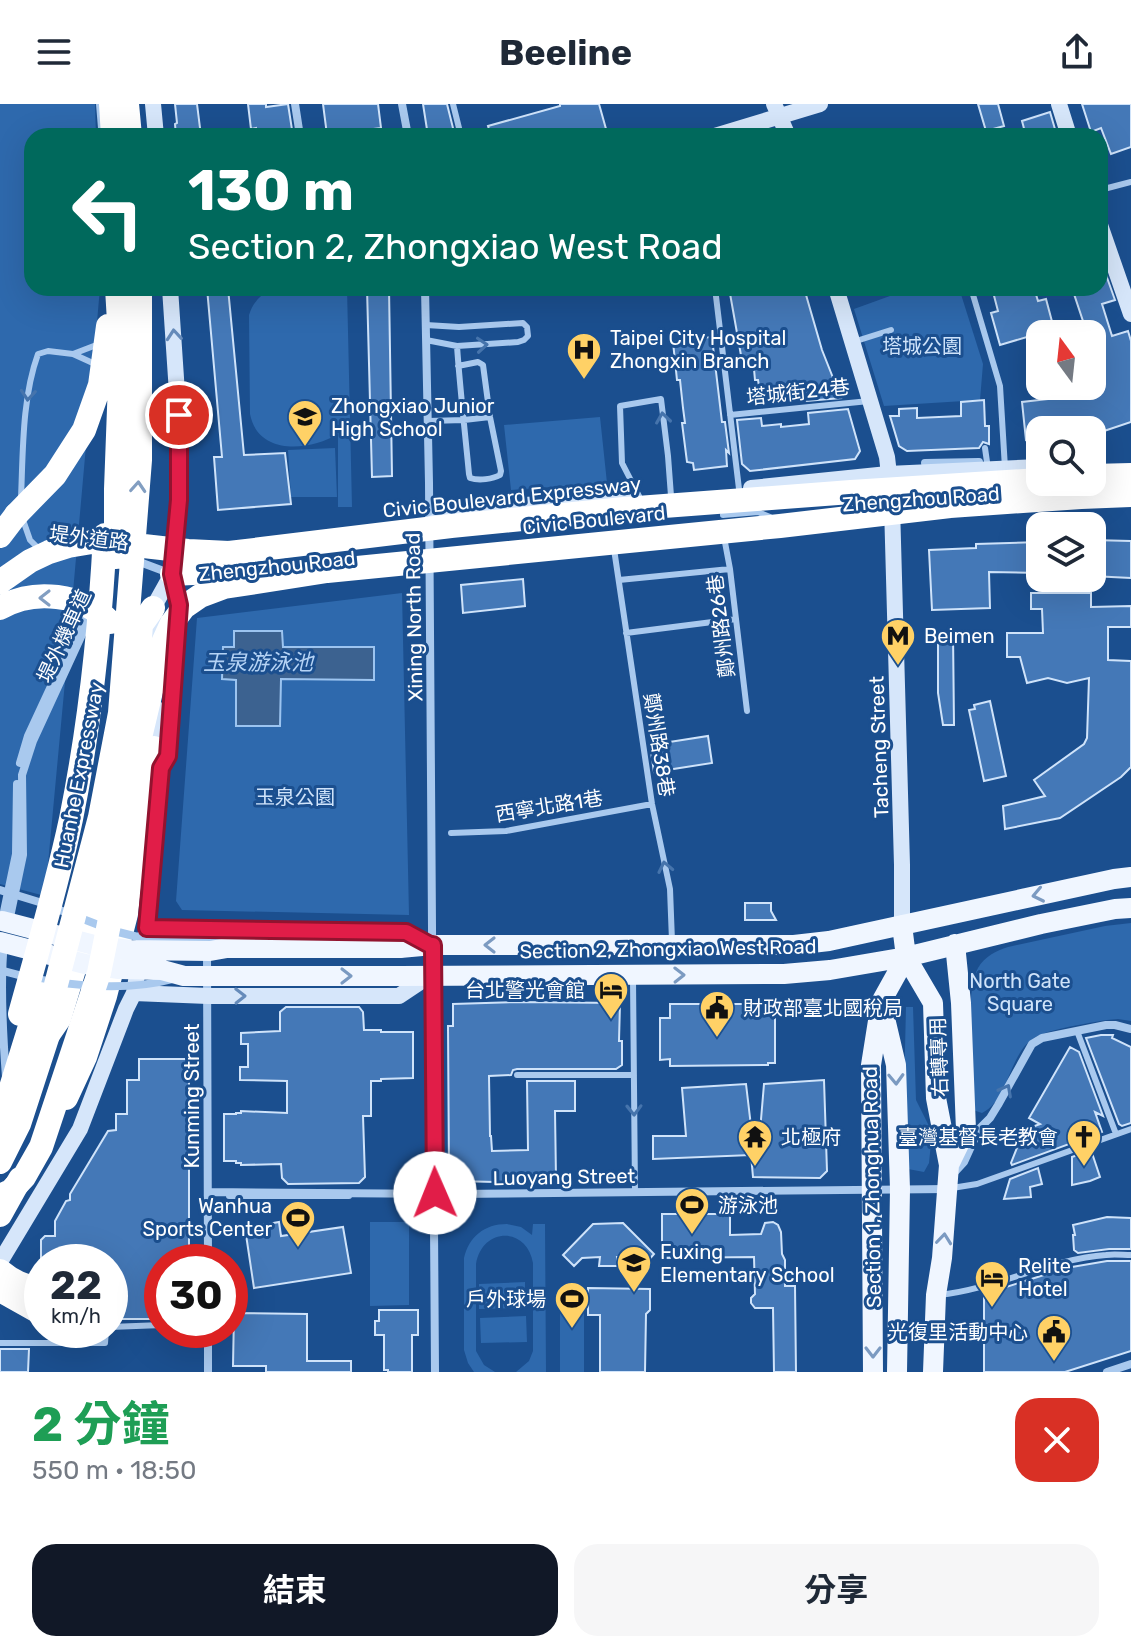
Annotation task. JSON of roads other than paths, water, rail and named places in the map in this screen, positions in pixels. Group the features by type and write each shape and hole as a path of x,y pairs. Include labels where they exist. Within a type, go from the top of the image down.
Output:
{"highway":[{"path":"111,104 112,128"},
{"path":"127,104 129,128"},
{"path":"137,104 139,128"},
{"path":"0,536 55,475 84,430 100,385 114,296"},
{"name":"Huanhe Expressway","path":"0,1162 21,1059 90,798 102,723 116,565 121,355 116,296"},
{"path":"0,1078 71,820 88,723 103,578 112,395 135,296"},
{"name":"Huanhe Expressway","path":"6,1122 48,1035 48,1015 100,817 120,713 140,460 137,296"},
{"name":"Civic Boulevard Expressway","path":"0,582 49,552 92,542 229,553 451,526 851,492 1026,473"},
{"path":"1106,476 1131,475"},
{"path":"172,574 214,572 563,530 712,516 851,492"},
{"path":"712,516 865,516 950,506 1081,497 1129,501"},
{"name":"Civic Boulevard","path":"151,753 162,645 184,607 200,596 224,587 327,571 865,516"},
{"path":"0,608 21,599 57,597 75,601 104,617 123,640 137,678 151,753 122,860 99,973 41,1147 24,1177 11,1191 0,1196"},
{"path":"139,791 134,715 141,625 153,608"},
{"path":"48,1035 59,1019 116,830 151,753"},
{"path":"0,1215 70,1092 105,996 126,914 143,766 151,753"},
{"path":"0,1196 19,1144 6,1122"},
{"path":"0,1271 24,1287"},
{"path":"0,1290 24,1296"},
{"path":"0,1300 24,1301"}],"main road":[{"name":"Section 2, Zhongxiao West Road","path":"0,920 94,945 129,950 400,948 431,945 794,945 829,941 1131,877"},
{"name":"Section 2, Zhongxiao West Road","path":"1,948 85,964 162,970 184,976 784,974 906,957 1041,924 1131,908"},
{"path":"902,925 906,957 933,1003 936,1098 949,1177 936,1295 933,1372"},
{"name":"右轉專用","path":"949,1177 966,1130 962,1016 955,944"},
{"name":"Section 1, Zhonghua Road","path":"873,1372 871,1065 881,1002 906,957"},
{"name":"Section 1, Zhonghua Road","path":"881,1002 896,1065 900,1189 897,1372"}],"street":[{"path":"153,104 155,128"},
{"path":"295,104 299,128"},
{"path":"402,104 406,128"},
{"path":"734,128 777,110 820,104"},
{"path":"1059,104 1066,128"},
{"path":"1108,248 1131,314"},
{"path":"151,753 168,756 179,605 172,574 178,513 180,438 171,296"},
{"name":"Xining North Road","path":"425,296 435,1372"},
{"name":"Tacheng Street","path":"839,296 887,457 893,520 902,925"},
{"path":"925,463 979,462 983,472"},
{"path":"1106,465 1131,464"},
{"name":"Zhengzhou Road","path":"1026,471 1005,468 983,472 888,474 671,496 458,510 429,524 197,551 172,574 194,598 800,528 1129,501"},
{"path":"817,480 804,496 802,508 807,518 816,525 831,525"},
{"path":"573,501 580,509 584,524 587,538 585,554"},
{"name":"堤外機車道","path":"6,1122 1,948 23,855 22,775 33,741 108,578 109,555"},
{"name":"堤外機車道","path":"0,933 16,854 17,776 20,763 28,736 100,579 101,567 109,555"},
{"name":"堤外道路","path":"109,555 127,557 172,574"},
{"path":"0,1262 80,1129 134,993 147,928 156,625 153,608 172,574"},
{"path":"0,890 114,931 138,937 212,939 227,948"},
{"name":"Section 2, Zhongxiao West Road","path":"147,928 406,932 431,945"},
{"name":"Kunming Street","path":"207,930 208,1244"},
{"path":"0,970 90,986 158,983 184,976"},
{"path":"134,993 399,996 431,976"},
{"path":"949,1177 964,1162 979,1129 990,1118 1032,1044 1042,1038 1106,1025 1131,1029"},
{"path":"0,1078 0,1105"},
{"name":"Luoyang Street","path":"208,1192 872,1190 900,1189 949,1177"},
{"path":"208,1348 208,1372"},
{"path":"1107,1372 1131,1364"}],"lane":[{"path":"99,104 100,128"},
{"path":"453,104 459,128"},
{"path":"1108,188 1131,182"},
{"name":"堤外道路","path":"67,554 41,552 30,540 22,522 22,459 30,376 38,354 48,351 73,354 104,342 116,328 115,296"},
{"path":"716,296 739,489"},
{"path":"973,296 1000,386 1005,468"},
{"path":"426,325 459,327 523,323 528,336 524,340 457,346 426,340"},
{"path":"853,342 891,330"},
{"path":"457,346 458,366 470,478 496,477 501,471 483,365 478,362 458,366"},
{"path":"73,354 96,364 111,380 117,396 109,555"},
{"path":"639,496 622,463 620,406 661,399 671,496"},
{"name":"塔城街24巷","path":"730,415 869,401"},
{"path":"428,421 490,417"},
{"path":"983,472 985,448"},
{"path":"758,512 792,484"},
{"path":"712,516 758,512 800,528"},
{"name":"鄭州路26巷","path":"724,537 747,711"},
{"name":"鄭州路38巷","path":"614,549 652,804 670,889 672,945"},
{"name":"堤外道路","path":"92,556 109,555"},
{"path":"619,580 730,569"},
{"path":"626,633 736,619"},
{"name":"西寧北路1巷","path":"451,833 506,831 652,804"},
{"path":"633,976 635,1192"},
{"path":"1077,1031 1116,1134"},
{"path":"517,1075 634,1075"},
{"path":"949,1177 977,1184 1131,1129"},
{"path":"229,1196 341,1198 372,1193"},
{"path":"936,1295 962,1292 1064,1263 1103,1255 1131,1255"},
{"path":"0,1343 24,1343"}],"water":[{"name":"玉泉游泳池","path":"234,631 282,631 283,647 374,647 374,680 281,679 280,726 236,726 236,680 222,679 223,647 234,647"}],"place":[{"name":"Taipei City Hospital Zhongxin Branch","path":"584,381"},
{"name":"Zhongxiao Junior High School","path":"305,448"},
{"name":"Beimen","path":"898,667"},
{"name":"台北警光會館","path":"611,1021"},
{"name":"財政部臺北國稅局","path":"717,1039"},
{"name":"北極府","path":"755,1168"},
{"name":"臺灣基督長老教會","path":"1084,1168"},
{"name":"游泳池","path":"692,1236"},
{"name":"Wanhua Sports Center","path":"298,1249"},
{"name":"Fuxing Elementary School","path":"634,1294"},
{"name":"Relite Hotel","path":"992,1309"},
{"name":"戶外球場","path":"572,1330"},
{"name":"光復里活動中心","path":"1054,1363"}],"park label":[{"name":"塔城公園","path":"922,346"},
{"name":"玉泉公園","path":"295,797"},
{"name":"North Gate Square","path":"1020,992"}]}
